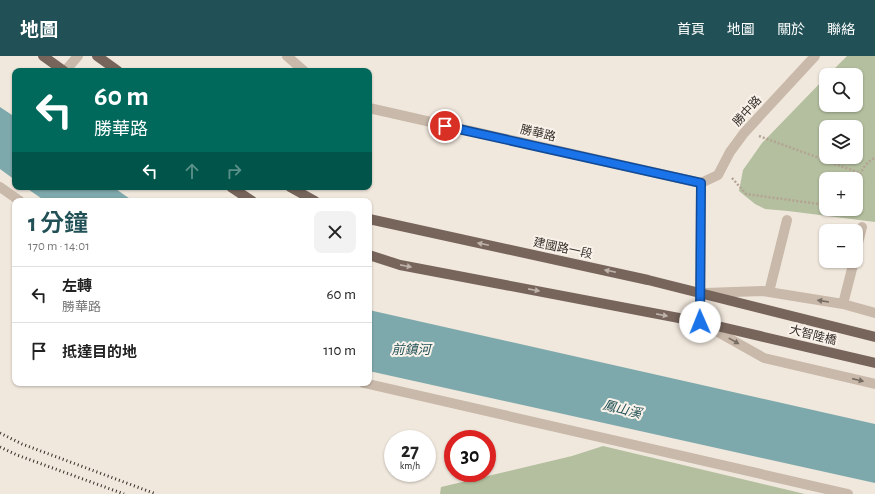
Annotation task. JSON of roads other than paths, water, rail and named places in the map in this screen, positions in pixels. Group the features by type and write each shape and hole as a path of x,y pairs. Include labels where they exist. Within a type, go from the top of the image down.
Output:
{"main road":[{"path":"43,56 60,68"},
{"path":"97,56 114,68"},
{"path":"236,190 248,198"},
{"path":"295,190 310,198"},
{"name":"建國路一段","path":"372,220 648,280 750,306"},
{"path":"372,256 400,265 700,322"},
{"name":"大智陸橋","path":"750,306 875,337"},
{"name":"大智陸橋","path":"700,322 875,363"}],"street":[{"path":"67,68 78,56"},
{"path":"287,56 301,68"},
{"name":"勝中路","path":"701,183 718,175 730,152 744,133 815,56"},
{"name":"勝華路","path":"372,109 701,183"},
{"path":"701,183 700,322 764,358 875,384"},
{"path":"0,187 16,198"},
{"path":"769,292 787,220"},
{"path":"843,304 852,268"},
{"path":"700,293 762,291 843,304 875,313"},
{"path":"372,385 848,494"}],"water":[{"path":"0,107 12,115 12,178 0,169"},
{"path":"29,190 117,190 129,198 41,198"},
{"name":"前鎮河","path":"372,311 875,424 875,483 372,372"}],"railway":[{"path":"0,433 22,444 156,494"},
{"path":"0,447 17,455 124,494"}],"water label":[{"name":"鳳山溪","path":"622,410"}]}
